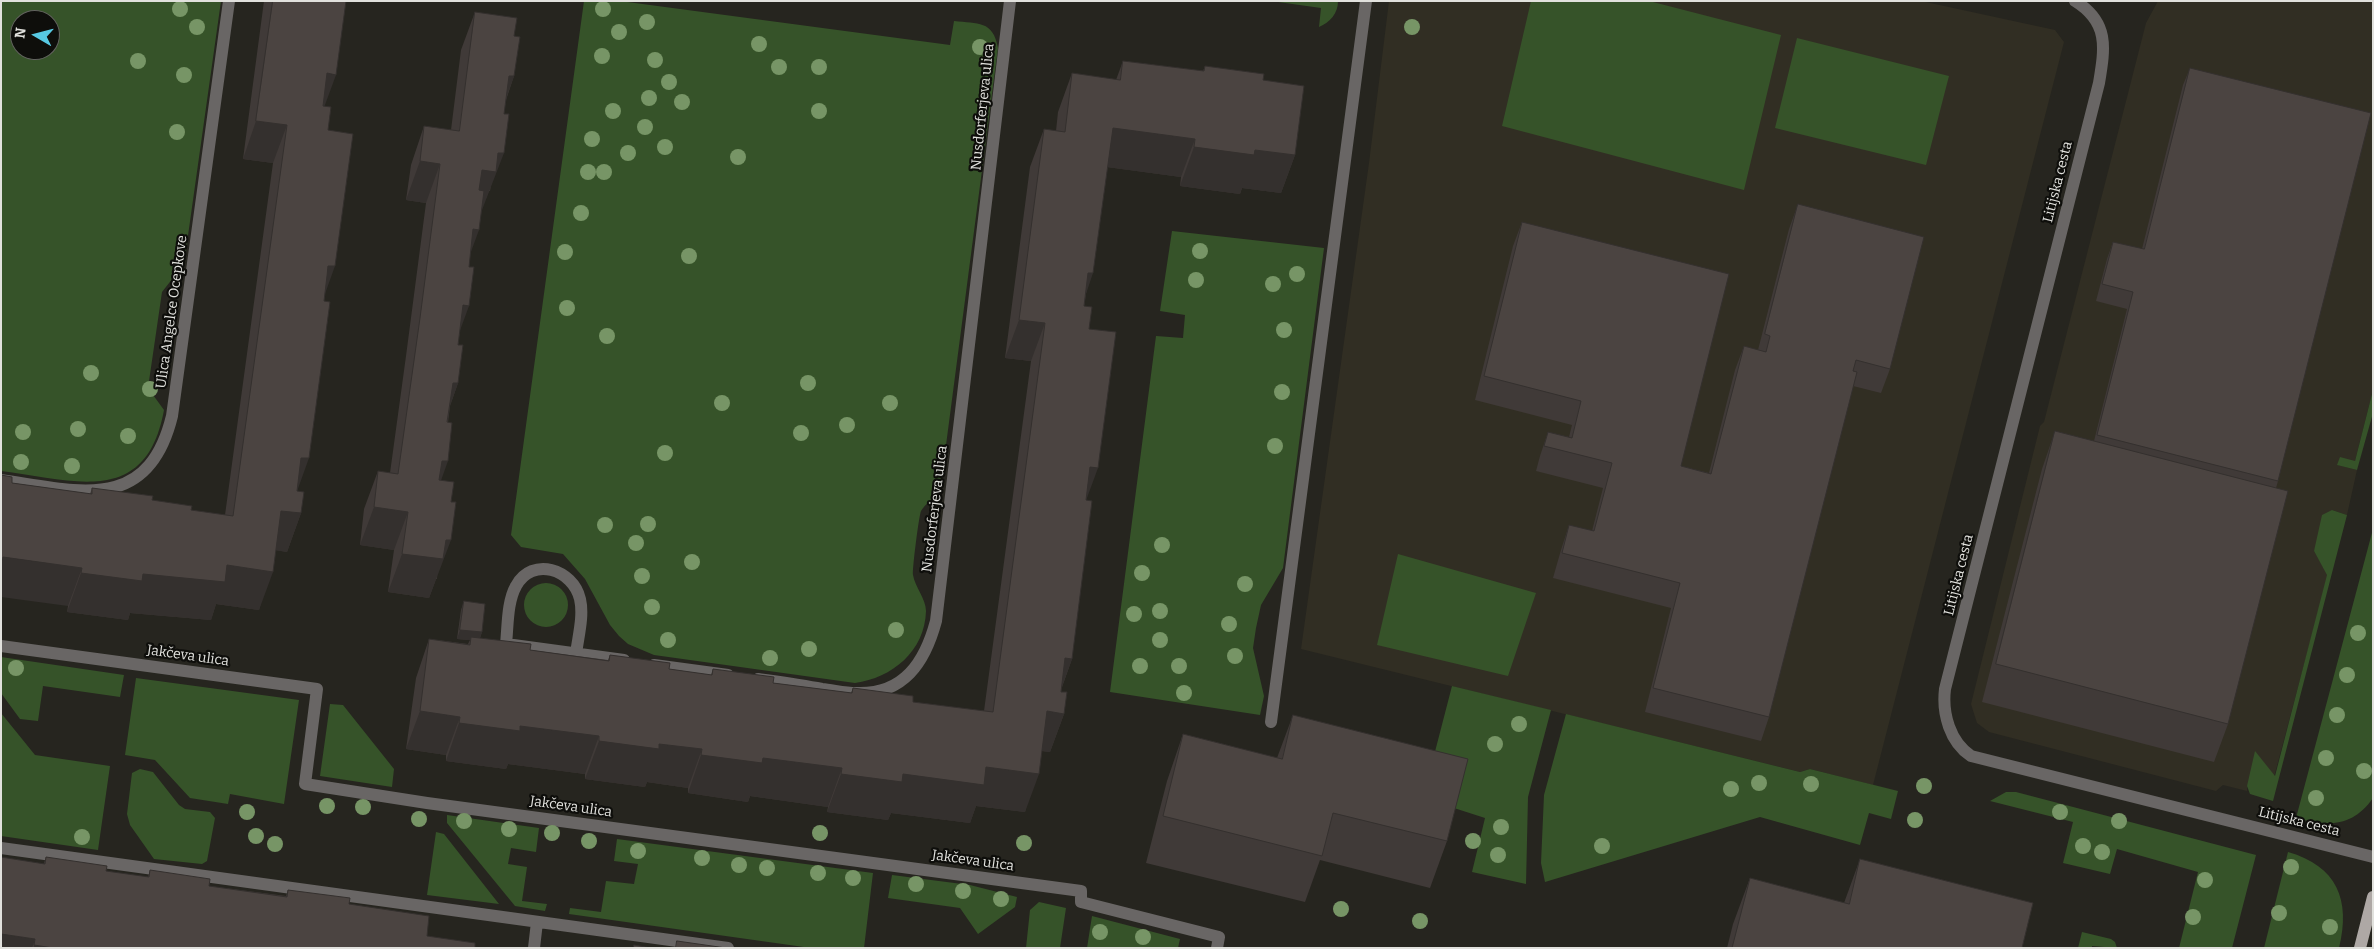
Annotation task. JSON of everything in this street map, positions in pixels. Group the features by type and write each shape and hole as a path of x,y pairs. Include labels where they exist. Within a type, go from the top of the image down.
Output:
{"main road":[{"path":"2360,948 2373,897"}],"street":[{"name":"Ulica Angelce Ocepkove","path":"1,480 83,492 107,489 126,484 139,476 149,467 163,446 174,407 229,1"},
{"name":"Nusdorferjeva ulica","path":"576,654 581,608 576,587 570,579 551,570 538,570 528,573 516,585 512,596 506,644 576,654 856,693 872,692 894,686 911,673 924,656 930,645 936,621 1010,1"},
{"path":"1271,722 1366,1"},
{"name":"Litijska cesta","path":"2074,1 2086,8 2099,25 2103,39 2104,54 2099,82 1946,689 1944,711 1947,722 1961,750 1971,756 2373,856"},
{"name":"Jakčeva ulica","path":"1,646 317,689 305,784 427,803 1081,892 1080,902 1219,937 1217,948"},
{"path":"1,848 728,948"},
{"path":"534,948 537,922"}],"shaded area":[{"path":"1389,1 1921,1 2055,30 2064,42 1873,785 1810,769 1800,772 1301,649 1369,163"},
{"path":"2158,1 2373,1 2373,390 2355,461 2338,465 2357,470 2347,515 2332,510 2314,551 2328,575 2274,777 2247,786 2247,791 2223,785 2216,791 1989,732 1977,723 1971,704 2040,426 2044,422 2146,23"}],"green space":[{"path":"1,1 221,1 184,264 162,292 148,388 164,410 155,441 141,462 124,475 103,481 55,479 1,471"},
{"path":"584,1 620,1 950,45 954,21 977,23 988,28 996,39 998,48 940,491 921,511 916,543 913,575 926,606 924,625 920,638 913,650 893,669 882,675 855,683 654,655 628,644 619,636 610,625 585,579 563,554 521,547 511,535"},
{"path":"1271,1 1338,1 1338,6 1333,17 1319,27 1321,8"},
{"path":"1531,1 1649,1 1781,35 1744,190 1502,126"},
{"path":"1797,38 1949,76 1926,165 1775,128"},
{"path":"1172,231 1324,248 1283,568 1261,605 1253,648 1264,696 1260,715 1110,692 1156,336 1183,338 1185,315 1160,311"},
{"path":"2373,390 2373,413 2357,470 2337,465 2340,457 2355,461"},
{"path":"2332,510 2347,515 2273,801 2250,794 2247,786 2255,751 2275,776 2327,575 2314,551 2322,515"},
{"path":"2373,529 2373,798 2357,815 2348,819 2329,823 2307,821 2296,818"},
{"path":"1398,554 1536,593 1508,676 1377,645"},
{"path":"542,583 550,583 562,589 568,605 562,621 550,627 542,627 530,621 524,609 524,601 530,589"},
{"path":"1,657 124,675 120,697 43,686 38,721 20,719 1,693"},
{"path":"136,678 299,700 284,804 230,794 228,804 190,798 155,760 125,755"},
{"path":"1452,686 1551,710 1528,797 1526,884 1472,872 1485,818 1423,798"},
{"path":"330,704 343,705 394,769 392,787 320,776"},
{"path":"1,713 35,755 110,766 98,850 1,836"},
{"path":"1566,714 1800,772 1810,769 1898,791 1891,819 1869,813 1860,845 1760,817 1545,882 1541,863 1544,795"},
{"path":"140,769 153,772 179,805 185,809 210,812 215,818 207,861 202,864 154,859 130,825 127,814 132,773"},
{"path":"2006,792 2016,792 2256,855 2232,948 2179,948 2198,872 2117,849 2110,874 2063,863 2073,822 1990,801"},
{"path":"447,815 539,828 536,852 511,848 508,864 527,867 522,901 547,904 545,911 515,906 447,823"},
{"path":"436,832 444,834 499,904 427,895"},
{"path":"617,839 873,873 864,948 811,948 569,914 570,908 601,912 606,881 634,884 638,864 614,861"},
{"path":"2288,852 2305,858 2318,866 2329,876 2336,887 2341,900 2343,915 2339,948 2264,948"},
{"path":"892,875 970,885 1017,897 1015,907 978,934 960,908 888,898"},
{"path":"1039,902 1066,908 1060,948 1026,948 1030,910"},
{"path":"1092,916 1180,939 1178,948 1087,948"},
{"path":"2082,932 2111,939 2115,942 2117,948 2092,946 2092,948 2078,948"}],"building":[{"path":"273,1 346,1 336,75 327,73 323,106 331,107 328,130 353,134 335,266 328,266 324,301 330,302 309,458 301,458 297,491 304,492 301,513 281,511 273,572 227,565 225,582 143,574 142,581 81,573 82,568 3,557 1,563 1,475 12,477 12,483 92,494 92,488 153,496 152,500 192,506 191,510 233,516 287,125 256,121"},
{"path":"475,12 517,18 514,36 520,37 514,76 509,76 504,114 509,114 504,153 498,153 496,172 482,170 479,190 484,191 479,230 473,229 469,267 474,267 469,306 463,305 458,345 463,345 458,383 453,383 447,422 452,423 448,461 442,461 439,480 454,482 451,502 456,502 451,540 446,540 443,559 402,554 408,512 374,507 378,471 398,474 420,318 440,164 420,161 424,126 459,131"},
{"path":"1123,61 1204,71 1205,66 1264,74 1263,80 1304,86 1295,155 1255,150 1254,155 1194,147 1195,139 1113,128 1093,273 1088,273 1084,306 1092,307 1089,329 1116,332 1098,468 1090,467 1086,500 1092,501 1072,659 1065,658 1061,692 1067,692 1064,714 1047,711 1039,774 986,767 984,785 903,774 902,782 841,774 842,768 763,758 762,763 701,755 702,749 659,744 659,749 599,741 599,736 520,726 520,731 459,723 460,717 420,711 429,639 470,645 471,637 531,644 530,650 609,661 610,655 670,663 669,669 712,675 713,669 774,677 773,683 852,693 853,688 913,696 913,702 993,712 1045,323 1019,320 1044,129 1065,132 1072,73 1120,80"},
{"path":"2190,68 2371,113 2278,481 2097,435 2133,292 2102,284 2113,242 2144,249"},
{"path":"1798,204 1924,237 1890,369 1856,360 1853,371 1857,372 1769,717 1653,688 1680,583 1562,553 1569,525 1594,531 1612,463 1544,446 1548,432 1572,438 1581,401 1484,376 1522,222 1729,274 1681,466 1711,474 1744,346 1766,352 1770,336 1765,334"},
{"path":"2055,431 2288,491 2228,724 1996,664"},
{"path":"464,601 485,604 482,632 460,630"},
{"path":"1293,715 1468,759 1447,841 1333,813 1322,856 1163,816 1183,734 1282,759"},
{"path":"1,857 45,864 46,857 107,866 106,871 149,877 150,870 210,879 209,886 287,897 288,890 350,898 349,904 429,916 427,936 475,943 475,948 53,948 34,945 35,939 1,934"},
{"path":"1860,859 2033,903 2022,948 1732,948 1750,878 1849,904"},
{"path":"677,941 726,948 676,948"},
{"path":"634,945 651,948 634,948"}]}
